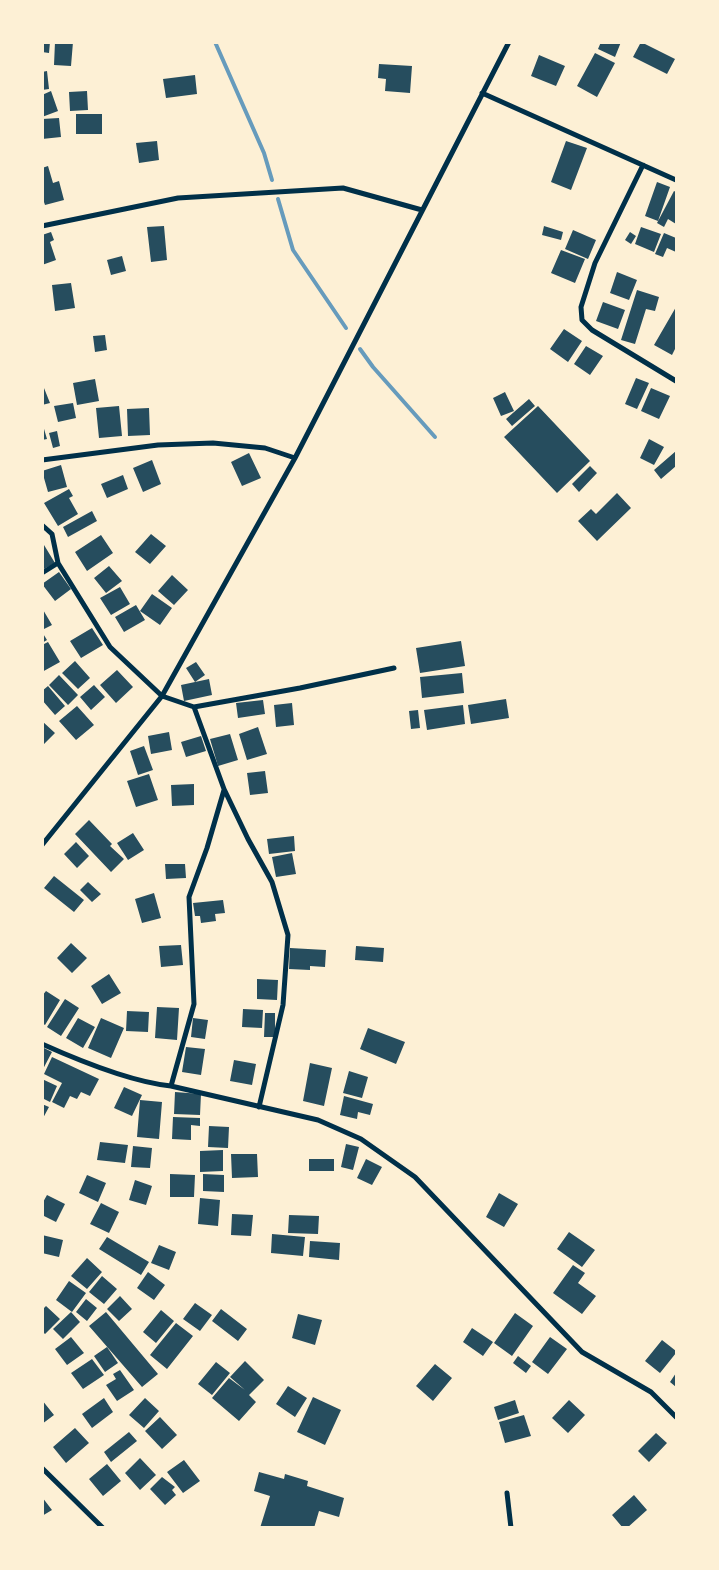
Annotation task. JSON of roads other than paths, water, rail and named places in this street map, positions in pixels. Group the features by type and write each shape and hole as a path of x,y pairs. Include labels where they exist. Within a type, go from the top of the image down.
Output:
{"street":[{"path":"42,844 162,696 295,458 509,42"},
{"path":"482,93 676,180"},
{"path":"643,165 595,263 581,307 582,320 592,330 676,381"},
{"path":"42,226 178,198 343,188 422,210"},
{"path":"42,460 158,445 213,443 265,448 295,458"},
{"path":"42,525 52,534 58,563 110,647 162,696 194,707 300,688 394,668"},
{"path":"42,573 58,563"},
{"path":"194,707 224,790 272,882 288,935 283,1005 260,1108"},
{"path":"171,1086 194,1004 189,897 207,848 224,790"},
{"path":"42,1044 68,1056 149,1084 171,1086 318,1120 361,1139 415,1177 582,1352 651,1392 676,1418"},
{"path":"42,1468 103,1528"},
{"path":"507,1493 511,1528"}],"waterway":[{"path":"215,42 264,153 272,180"},
{"path":"278,199 293,250 346,328"},
{"path":"360,349 373,367 435,437"}]}
